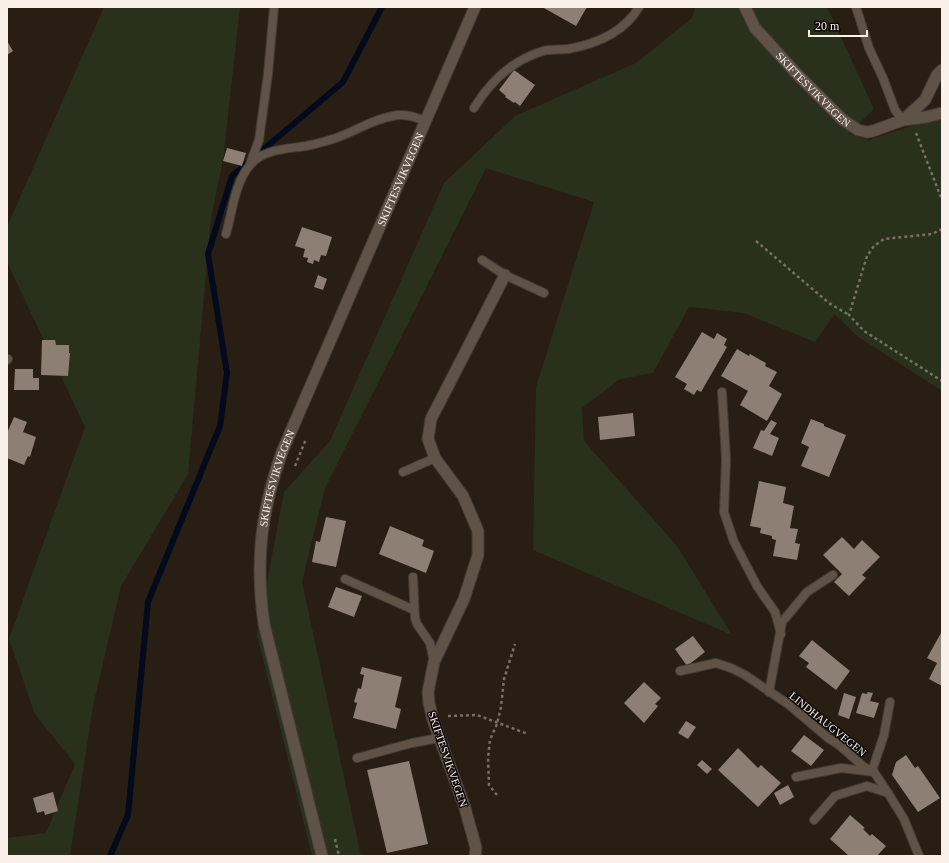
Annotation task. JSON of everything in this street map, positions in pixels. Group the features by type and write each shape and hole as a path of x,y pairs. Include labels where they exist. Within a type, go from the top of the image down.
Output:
{"street":[{"name":"SKIFTESVIKVEGEN","path":"322,856 277,681 264,624 260,595 259,566 265,508 272,480 282,452 475,7"},
{"name":"SKIFTESVIKVEGEN","path":"745,7 755,28 796,73 843,120 858,130 867,132 907,120 942,113"},
{"name":"SKIFTESVIKVEGEN","path":"907,120 925,100 937,75 942,70"},
{"name":"SKIFTESVIKVEGEN","path":"475,856 476,848 465,808 433,720 428,692 434,662 464,600 478,555 478,531 463,496 435,458 428,439 431,419 505,275"}],"lane":[{"name":"SKIFTESVIKVEGEN","path":"250,165 259,140 269,67 274,7"},
{"path":"474,108 483,93 512,65 544,51 567,49 609,37 634,16 639,7"},
{"path":"856,7 869,48 883,78 895,110 907,120"},
{"name":"SKIFTESVIKVEGEN","path":"226,234 238,186 250,165 259,156 271,152 308,146 334,139 382,119 393,116 405,115 426,121"},
{"path":"482,260 505,275 544,293"},
{"path":"722,392 726,459 724,512 734,542 757,586 775,612 781,634"},
{"path":"403,472 435,458"},
{"path":"769,692 784,620 807,592 833,575"},
{"name":"SKIFTESVIKVEGEN","path":"413,577 414,610 417,624 430,643 434,662"},
{"path":"345,579 414,610"},
{"name":"LINDHAUGVEGEN","path":"680,671 716,663 745,675 788,704 864,767 874,772 904,819 919,856"},
{"path":"874,772 873,768 884,735 890,702"},
{"path":"357,758 412,743 439,738"},
{"name":"LINDHAUGVEGEN","path":"796,777 841,768 874,772"},
{"path":"814,820 835,796 867,786 888,793"}],"path":[{"path":"907,120 942,200"},
{"path":"849,315 867,256 874,246 884,239 932,234 942,229"},
{"path":"756,241 829,304 849,315 864,331 942,381"},
{"path":"295,466 307,438"},
{"path":"498,795 489,785 488,770 490,740 497,724 501,707 504,679 515,644"},
{"path":"447,716 478,715 497,724 528,734"},
{"path":"333,832 339,856"}],"green space":[{"path":"104,7 240,7 223,160 211,218 188,474 121,586 93,706 70,856 7,856 7,838 46,833 75,764 35,714 9,639 85,427 7,262 7,227"},
{"path":"695,7 827,7 874,109 848,134 869,140 942,116 942,391 857,336 835,314 815,342 744,313 689,307 653,373 620,379 582,408 584,441 677,546 732,635 533,550 536,387 594,202 486,168 325,488 302,582 361,856 312,856 257,635 284,492 330,441 444,183 515,116 636,63 692,18"}],"building":[{"path":"542,7 587,7 576,26"},
{"path":"7,41 13,51 7,55"},
{"path":"514,70 535,85 520,106 505,97 506,96 499,90"},
{"path":"227,148 246,153 242,166 223,161"},
{"path":"302,227 332,237 326,256 321,255 319,262 314,260 313,264 307,262 308,258 303,257 305,249 295,246"},
{"path":"318,275 327,279 323,290 314,287"},
{"path":"702,332 714,339 717,333 727,339 724,345 727,347 701,392 697,390 694,395 684,389 687,384 675,377"},
{"path":"42,340 55,340 56,345 69,345 70,353 68,376 41,375"},
{"path":"737,349 766,363 765,366 777,372 769,386 782,394 767,421 740,405 748,391 721,376"},
{"path":"15,369 33,369 33,378 39,378 39,390 14,390"},
{"path":"633,413 635,436 600,440 598,417"},
{"path":"14,417 27,422 23,432 36,437 30,457 28,456 24,465 7,458 7,433"},
{"path":"811,419 846,435 829,477 801,466 809,447 801,443"},
{"path":"771,420 777,423 770,434 779,438 772,456 753,448 761,430 764,431"},
{"path":"759,481 786,487 783,503 794,506 790,528 798,529 795,543 800,544 797,560 773,556 776,540 772,539 772,536 760,533 761,528 750,526"},
{"path":"326,517 346,521 336,567 312,562 316,541 320,542"},
{"path":"390,526 424,540 422,546 434,551 426,573 379,554"},
{"path":"842,537 854,549 862,540 880,557 862,575 866,578 849,596 834,582 842,574 823,555"},
{"path":"336,587 362,596 354,617 328,607"},
{"path":"941,633 942,686 929,679 937,663 927,658"},
{"path":"693,636 705,652 687,666 675,649"},
{"path":"812,640 850,671 836,690 806,667 809,663 799,656"},
{"path":"362,667 402,677 395,707 401,709 396,729 353,718 357,703 354,702 358,688 361,689 364,675 360,674"},
{"path":"644,682 661,698 655,704 658,706 644,723 624,703"},
{"path":"868,692 873,693 870,701 879,703 874,718 856,713 862,693 867,694"},
{"path":"844,693 856,697 849,719 838,715"},
{"path":"686,721 696,727 688,739 678,733"},
{"path":"804,735 824,750 811,766 791,751"},
{"path":"738,748 758,768 761,765 781,783 758,807 718,770"},
{"path":"906,755 915,768 918,766 940,798 918,812 892,775 896,762"},
{"path":"702,760 712,769 707,774 697,765"},
{"path":"409,761 428,844 387,853 367,770"},
{"path":"788,785 794,797 780,805 774,793"},
{"path":"53,792 58,811 45,815 44,811 37,813 33,798"},
{"path":"850,815 865,828 863,829 870,836 872,834 886,846 877,856 849,856 830,839"}],"waterway":[{"path":"110,856 128,815 148,602 220,426 227,373 208,254 232,176 343,82 382,7"}]}
